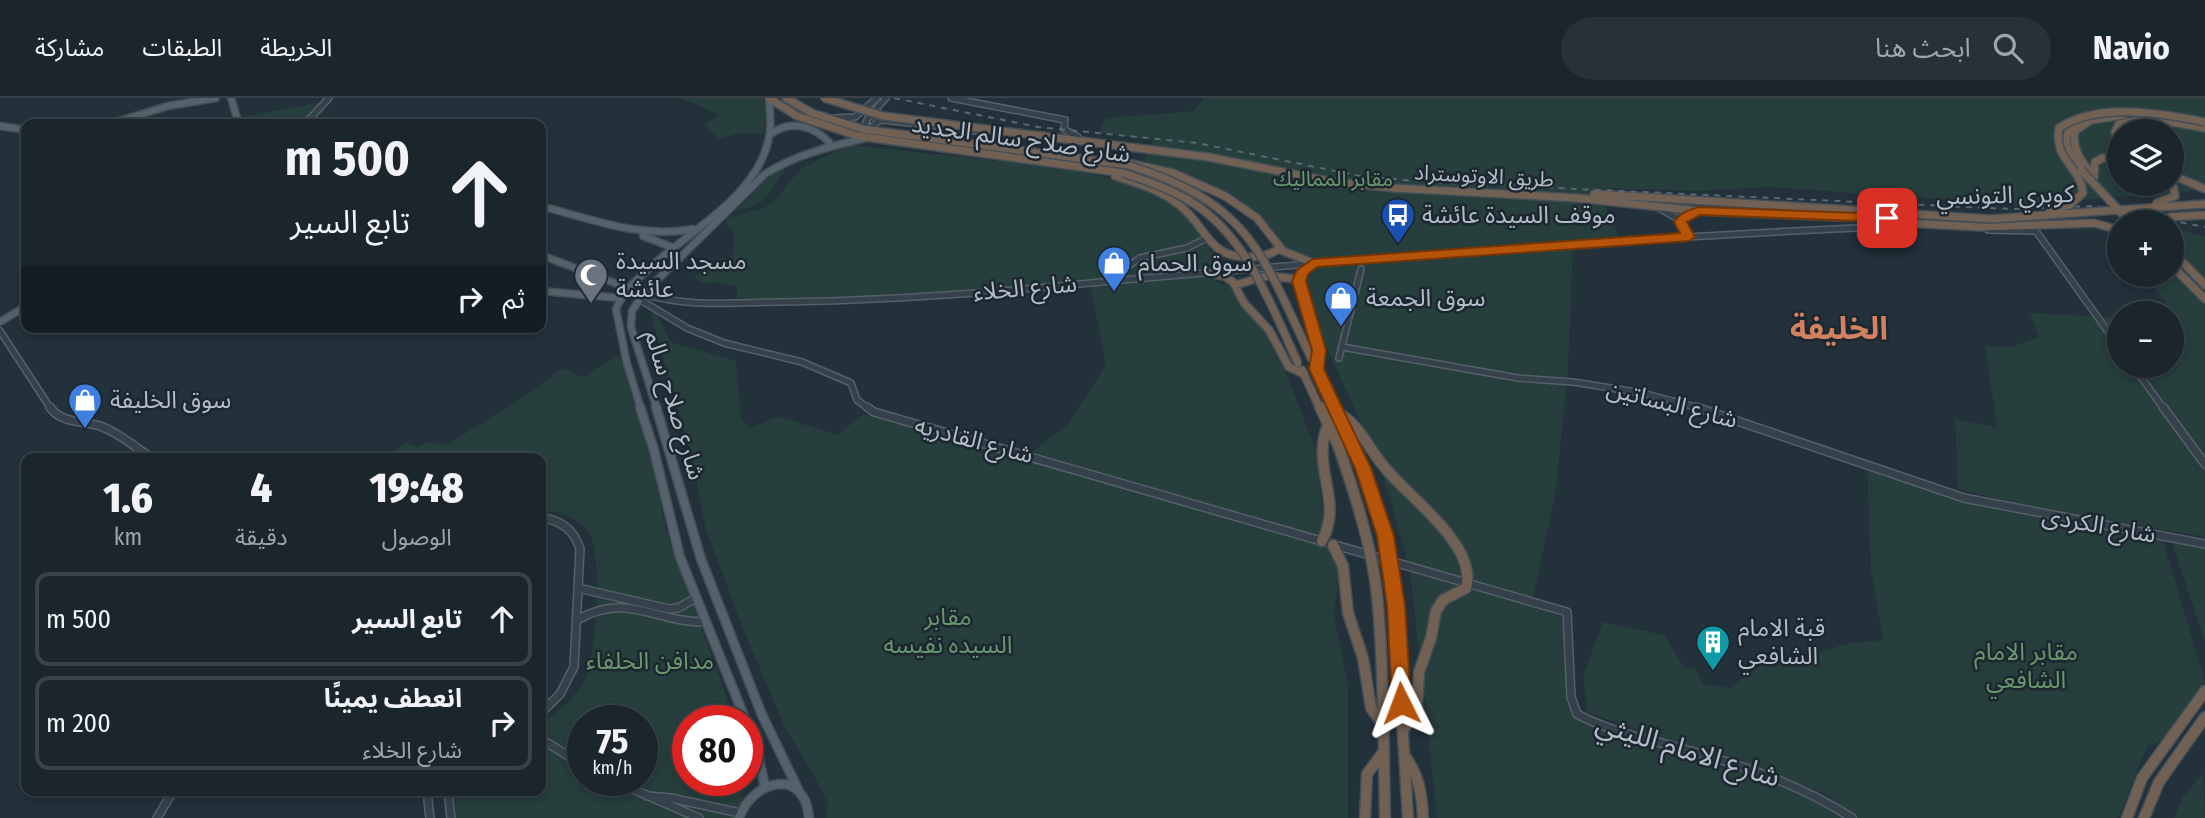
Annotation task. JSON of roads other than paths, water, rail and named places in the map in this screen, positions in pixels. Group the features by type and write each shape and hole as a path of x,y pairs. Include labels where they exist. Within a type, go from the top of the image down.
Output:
{"highway":[{"name":"شارع صلاح سالم الجديد","path":"769,98 787,111 813,123 1094,167 1126,169 1192,190 1222,209 1241,227 1256,248 1353,443 1386,536 1396,605 1408,818"},
{"name":"شارع صلاح سالم الجديد","path":"786,98 812,113 866,132 1114,162 1186,198 1225,227 1242,249 1304,374 1338,446 1359,508 1378,603 1385,818"},
{"path":"824,98 883,116 1050,135"},
{"path":"836,98 883,111 1050,135"},
{"path":"2050,210 2070,205 2083,193 2082,180 2063,157 2056,140 2058,129 2070,118 2088,111 2122,108 2158,111 2205,127"},
{"path":"2119,210 2068,152 2064,137 2070,125 2085,117 2104,113 2136,112 2205,127"},
{"path":"2126,210 2078,157 2072,145 2075,131 2088,121 2108,116 2137,116 2205,127"},
{"path":"2184,124 2205,127"},
{"name":"طريق الاوتوستراد","path":"1050,135 1204,152 1359,180 1806,207"},
{"name":"طريق الاوتوستراد","path":"1050,135 1230,161 1364,185 1577,198 1683,210 1836,216"},
{"path":"2094,177 2095,162 2107,158"},
{"path":"1114,162 1134,163 1165,170 1238,204 1264,226 1280,248 1292,256 1313,263 1299,279"},
{"path":"1094,167 1173,200 1190,214 1218,252 1233,258 1268,256 1280,248"},
{"path":"2184,180 2205,189"},
{"path":"1806,207 1819,204 1969,213 2167,201 2175,196"},
{"path":"1681,200 1688,206 1683,210"},
{"path":"1703,211 1702,205 1705,201"},
{"name":"كوبري التونسي","path":"1806,207 1990,219 2205,206"},
{"name":"كوبري التونسي","path":"1836,216 2007,223 2205,206"},
{"path":"2184,216 2205,215"},
{"path":"1836,216 1870,221 1981,228 2094,223 2107,227"},
{"path":"2184,263 2205,285"},
{"path":"1236,270 1230,275 1244,303 1269,330 1289,367 1304,374"},
{"path":"2184,270 2205,292"},
{"path":"1207,273 1232,282 1283,276 1299,279"},
{"path":"2184,278 2205,299"},
{"path":"1299,279 1319,350 1317,369"},
{"path":"2184,285 2205,306"},
{"path":"1338,413 1355,423 1386,470 1441,523 1462,558 1468,576 1469,586 1443,600 1436,611 1432,638 1419,672 1417,707 1403,731"},
{"path":"1322,541 1332,518 1321,447 1323,433 1328,425"},
{"path":"1334,545 1343,566 1348,613 1363,658 1371,708 1384,727"},
{"path":"2127,818 2142,778 2205,691"},
{"path":"2144,818 2159,782 2205,717"},
{"path":"1365,818 1366,774 1370,764 1384,751"},
{"path":"1404,755 1416,771 1421,784 1423,818"}],"main road":[{"path":"126,119 168,106 216,98"},
{"path":"231,98 237,119"},
{"path":"546,291 620,298 747,183 764,155 771,134 772,112 769,98"},
{"path":"0,125 21,127"},
{"path":"771,134 783,126 793,125 824,136 829,142 828,147"},
{"path":"641,296 765,174 779,165 866,132"},
{"path":"546,208 651,233 668,234 698,228"},
{"path":"546,208 674,248"},
{"path":"546,257 628,288"},
{"name":"شارع صلاح سالم","path":"641,296 632,311 631,327 677,471 694,541 762,715 798,789 808,800 809,818"},
{"name":"شارع صلاح سالم","path":"620,298 617,314 627,364 657,463 680,557 740,705"},
{"path":"0,322 21,309"},
{"name":"شارع صلاح سالم","path":"763,778 765,787"},
{"path":"740,815 750,797 765,787 783,784 798,789"}],"street":[{"path":"311,119 329,98"},
{"path":"812,113 851,118 877,98"},
{"path":"866,132 879,105 886,98"},
{"path":"951,98 1065,120 1064,129 1078,137"},
{"path":"871,103 879,105"},
{"path":"866,132 876,122 884,120 1230,161"},
{"path":"1657,208 1669,212 1680,222 1689,237"},
{"path":"1680,222 1687,215 1703,211"},
{"name":"شارع الخلاء","path":"641,296 675,303 817,302 993,292 1313,263 1891,226 2036,231 2107,330"},
{"path":"1108,281 1138,259 1192,248 1207,238"},
{"path":"1339,358 1361,269"},
{"name":"شارع القادريه","path":"641,296 687,328 724,343 791,359 838,375 851,383 857,400 874,412 1469,586 1567,612"},
{"path":"662,313 675,303"},
{"path":"0,331 46,404 59,416 103,427 144,453"},
{"name":"شارع البساتين","path":"1342,347 1518,378 1621,389 1672,401 1992,505"},
{"path":"2142,378 2205,464"},
{"name":"شارع الكردى","path":"1992,505 2205,544"},
{"path":"546,519 563,524 577,539 580,549 575,661 572,674 560,694 546,708"},
{"path":"578,588 669,609 678,608 696,598"},
{"path":"577,620 598,609 614,606 692,622 706,622"},
{"name":"شارع الامام الليثي","path":"1567,612 1571,697 1577,714 1633,735 1780,778 1826,800 1852,818"},
{"path":"546,742 567,755"},
{"path":"658,796 670,795 740,815"},
{"path":"157,818 170,796"},
{"path":"428,796 430,818"},
{"path":"449,796 451,818"},
{"path":"647,796 699,818"}],"railway":[{"path":"894,98 1038,127 1197,143 1360,176 1426,182 2011,209 2096,206 2205,227"}],"place":[{"name":"موقف السيدة عائشة","path":"1398,245"},
{"name":"سوق الحمام","path":"1114,293"},
{"name":"مسجد السيدة عائشة","path":"591,305"},
{"name":"سوق الجمعة","path":"1341,328"},
{"name":"سوق الخليفة","path":"85,430"},
{"name":"قبة الامام الشافعي","path":"1713,672"}],"district":[{"name":"الخليفة","path":"1839,328"}],"park label":[{"name":"مقابر المماليك","path":"1333,179"},
{"name":"مقابر السيده نفيسه","path":"948,631"},
{"name":"مدافن الحلفاء","path":"650,661"},
{"name":"مقابر الامام الشافعي","path":"2026,666"}]}
